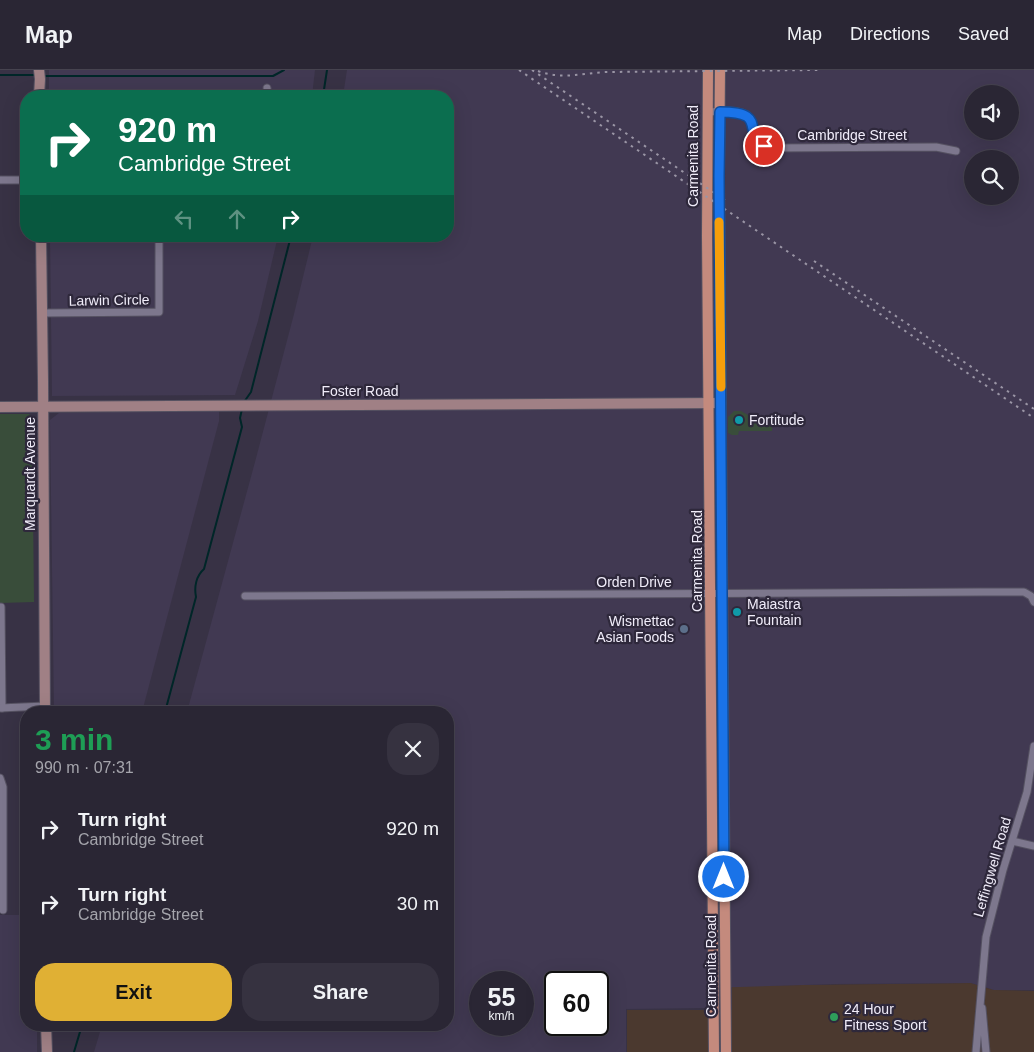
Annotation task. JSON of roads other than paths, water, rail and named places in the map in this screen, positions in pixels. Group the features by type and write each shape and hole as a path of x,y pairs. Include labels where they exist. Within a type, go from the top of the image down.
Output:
{"main road":[{"name":"Carmenita Road","path":"708,70 707,236 714,1052"},
{"name":"Carmenita Road","path":"720,70 719,176 726,1052"},
{"path":"712,747 724,747"}],"street":[{"path":"39,74 39,90"},
{"name":"Cambridge Street","path":"708,112 740,112 747,116 751,120 760,144 769,148 936,147 956,151"},
{"path":"0,180 20,180"},
{"name":"Marquardt Avenue","path":"41,242 44,407 45,706"},
{"name":"Larwin Circle","path":"42,314 159,312 159,242"},
{"name":"Foster Road","path":"0,407 721,403"},
{"name":"Orden Drive","path":"245,596 1024,592 1031,596 1034,602"},
{"path":"1,607 1,708 20,708"},
{"name":"Leffingwell Road","path":"976,1052 976,1031 986,937 1027,792 1034,746"},
{"path":"0,778 3,787 3,910"},
{"path":"1012,841 1034,846"},
{"name":"Leffingwell Road","path":"981,996 986,1052"},
{"path":"46,1031 46,1052"}],"waterway":[{"path":"42,76 273,76 284,70"},
{"path":"324,90 327,70"},
{"path":"0,75 35,75"},
{"path":"244,402 251,392 289,242"},
{"path":"167,706 196,597 196,582 204,569 242,427 240,418 242,409"},
{"path":"74,1052 80,1031"}],"railway":[{"path":"519,70 1034,418"},
{"path":"532,70 725,200"},
{"path":"538,71 564,76 607,72 820,70"},
{"path":"814,261 1034,409"}],"place":[{"name":"Fortitude","path":"739,420"},
{"name":"Maiastra Fountain","path":"737,612"},
{"name":"Wismettac Asian Foods","path":"684,629"},
{"name":"24 Hour Fitness Sport","path":"834,1017"}]}
